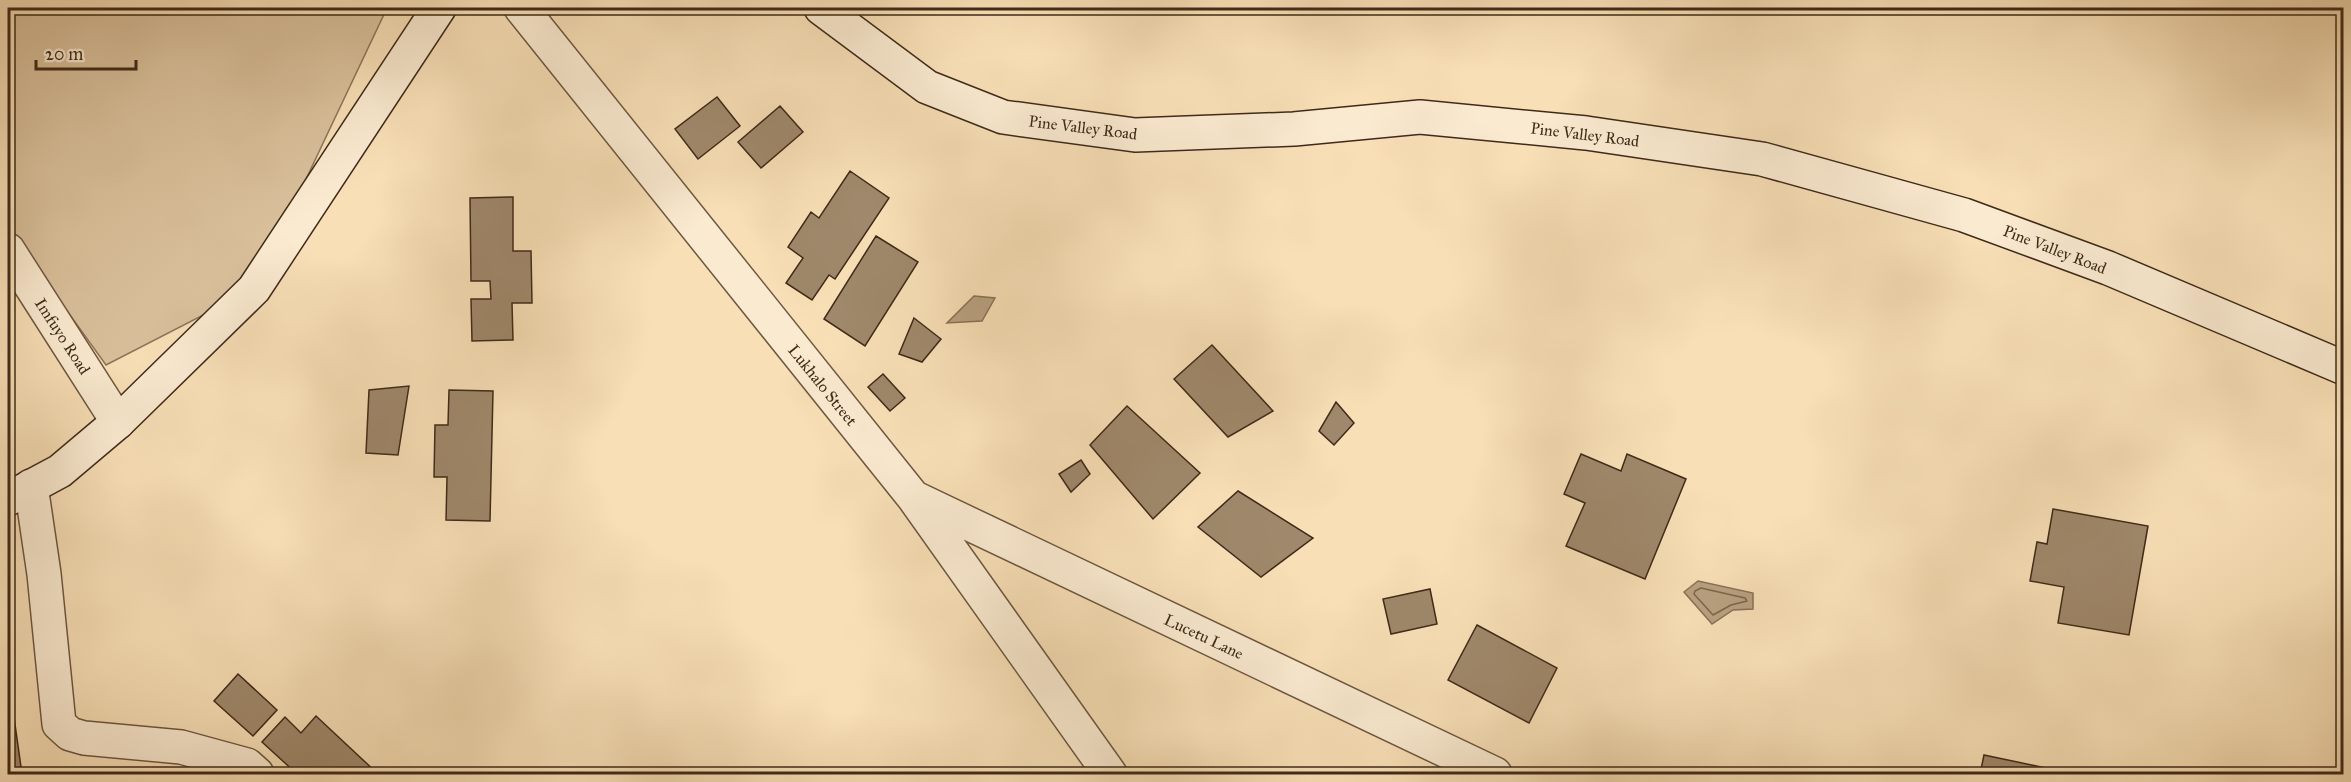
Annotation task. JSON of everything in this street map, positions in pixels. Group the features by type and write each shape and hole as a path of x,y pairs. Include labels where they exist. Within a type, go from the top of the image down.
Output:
{"street":[{"path":"257,774 247,765 181,747 84,738 70,734 60,724 44,574 19,493 60,471 118,422 254,289 440,8"},
{"name":"Lukhalo Street","path":"521,8 914,498 1110,774"},
{"name":"Pine Valley Road","path":"821,8 927,87 1003,117 1135,135 1294,129 1420,117 1586,133 1762,159 1964,215 2108,268 2343,368"},
{"name":"Imfuyo Road","path":"8,250 118,422"},
{"name":"Lucetu Lane","path":"914,498 1495,774"}],"shaded area":[{"path":"8,8 387,8 254,289 106,365 8,229"}],"water":[{"path":"974,296 995,298 982,321 947,323"},
{"path":"1698,581 1753,593 1753,609 1733,610 1712,624 1684,592"}],"building":[{"path":"717,97 740,126 698,159 675,129"},
{"path":"780,106 803,132 761,168 738,142"},
{"path":"850,171 889,198 835,279 829,275 812,300 786,283 803,258 788,247 811,212 819,218"},
{"path":"513,197 513,251 531,251 532,303 512,303 513,340 472,341 471,299 491,299 490,281 471,281 470,198"},
{"path":"876,236 918,262 865,346 824,319"},
{"path":"914,318 941,339 922,362 899,354"},
{"path":"1212,345 1273,411 1228,437 1174,379"},
{"path":"883,374 905,398 890,411 868,387"},
{"path":"409,386 398,455 366,453 369,390"},
{"path":"449,390 493,391 490,521 446,520 447,477 434,477 435,425 448,425"},
{"path":"1336,402 1354,423 1334,445 1319,431"},
{"path":"1127,406 1200,473 1153,519 1090,445"},
{"path":"1581,454 1621,471 1627,454 1686,479 1645,579 1566,546 1585,503 1564,494"},
{"path":"1081,460 1090,474 1071,492 1059,474"},
{"path":"1238,491 1313,538 1261,577 1198,527"},
{"path":"2053,509 2148,526 2129,635 2058,623 2064,587 2030,581 2037,542 2047,544"},
{"path":"1430,589 1437,624 1391,634 1383,599"},
{"path":"1477,625 1557,668 1529,723 1448,680"},
{"path":"238,674 277,710 253,736 214,701"},
{"path":"8,689 10,689 22,774 8,774"},
{"path":"316,716 378,774 297,774 262,742 285,717 301,733"},
{"path":"1984,755 2046,768 2044,774 1980,774"}]}
